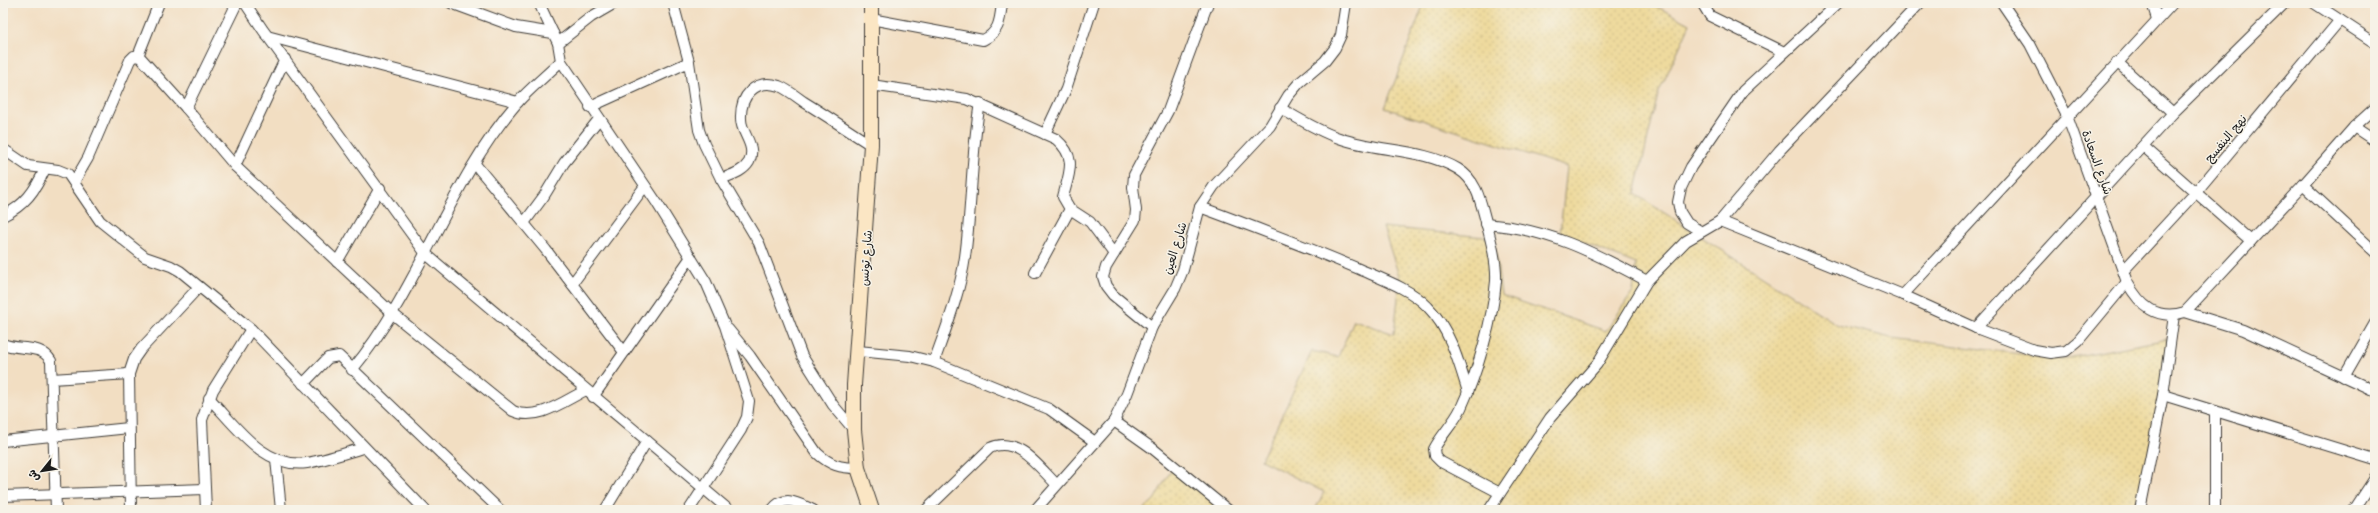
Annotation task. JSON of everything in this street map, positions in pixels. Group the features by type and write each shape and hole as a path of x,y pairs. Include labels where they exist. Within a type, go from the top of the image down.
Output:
{"street":[{"path":"74,182 88,158 130,60 138,56 159,3"},
{"path":"186,108 237,3"},
{"path":"246,3 267,36 380,188 426,254 589,394 703,486 729,510"},
{"path":"451,3 475,7 516,27 553,33"},
{"path":"539,3 558,43 561,61 590,107 645,186 691,257 706,282 725,326 749,409 741,430 688,510"},
{"path":"558,43 591,17 615,3"},
{"path":"673,3 689,62 699,130 704,144 721,179 759,243 802,356 833,405 854,430"},
{"name":"شارع تونس","path":"871,3 871,145 854,430 858,468 872,510"},
{"path":"871,19 983,40 991,36 997,29 1000,22 1002,3"},
{"path":"1046,134 1073,70 1094,3"},
{"path":"1152,327 1127,308 1106,286 1103,277 1106,267 1135,220 1136,210 1133,188 1134,175 1168,111 1208,3"},
{"name":"شارع العين","path":"1035,510 1056,484 1114,421 1127,394 1152,327 1183,270 1200,207 1214,186 1270,126 1280,108 1299,83 1325,61 1335,48 1341,35 1346,3"},
{"path":"1702,3 1710,16 1784,52"},
{"path":"1700,231 1687,223 1680,212 1678,202 1681,188 1691,167 1743,91 1838,3"},
{"path":"1489,510 1550,418 1597,364 1647,281 1669,257 1700,231 1720,221 1779,150 1920,3"},
{"name":"شارع السعادة","path":"2002,3 2030,44 2067,116 2125,269 2127,282 2135,296 2144,306 2158,314 2174,315"},
{"path":"2152,3 2157,19"},
{"path":"1903,295 2173,3"},
{"path":"1976,328 2173,113 2285,3"},
{"path":"2314,3 2375,43"},
{"name":"نهج البنفسج","path":"2125,269 2197,192 2340,20"},
{"path":"267,36 518,102"},
{"path":"138,56 186,108 234,166 393,314 513,411 522,415 540,413 589,394 624,352 691,257"},
{"path":"234,166 285,59"},
{"path":"352,370 375,341 393,314 475,164 518,102 561,61"},
{"path":"590,107 689,62"},
{"path":"2117,62 2173,113"},
{"path":"721,179 742,170 749,161 751,152 750,140 741,120 741,111 743,101 750,90 760,85 778,86 871,145"},
{"path":"871,85 947,95 980,103 1046,134 1063,146 1070,159 1064,197 1070,208 1090,222 1114,254"},
{"path":"934,362 953,306 965,258 973,141 980,103"},
{"path":"1280,108 1311,126 1339,138 1373,147 1415,153 1458,169 1469,177 1478,194 1486,224 1496,279 1491,311 1468,392 1460,410 1434,449 1435,456 1441,462 1500,493"},
{"path":"2140,510 2163,395 2174,315 2185,312 2303,185 2354,126 2375,108"},
{"path":"524,223 544,196 564,163 599,119"},
{"path":"2354,126 2375,141"},
{"path":"2143,146 2251,241"},
{"path":"3,149 28,166 58,170 68,174 95,216 106,226 145,257 171,266 251,329 425,510"},
{"path":"475,164 524,223 624,352"},
{"path":"3,216 25,202 36,187 45,169"},
{"path":"2303,185 2375,252"},
{"path":"572,284 645,186"},
{"path":"337,262 380,188"},
{"path":"1200,207 1297,242 1406,291 1428,307 1446,332 1458,361 1468,392"},
{"path":"1035,273 1070,208"},
{"path":"1720,221 1903,295 1976,328 2034,350 2051,353 2066,351 2078,342 2127,282"},
{"path":"1486,224 1518,226 1552,236 1602,257 1647,281"},
{"path":"131,510 129,374 134,359 141,349 198,288"},
{"path":"2185,312 2243,330 2375,391"},
{"path":"2344,377 2375,323"},
{"path":"725,326 750,356 817,453 827,463 840,468 858,468"},
{"path":"206,510 202,420 210,398 227,365 251,329"},
{"path":"3,344 35,349 44,353 51,361 52,435 56,510"},
{"path":"858,351 910,356 934,362 1049,409 1095,442"},
{"path":"303,384 331,356 339,356 500,510"},
{"path":"52,378 129,374"},
{"path":"2163,395 2375,460"},
{"path":"210,398 254,444 276,459 286,462 306,463 364,448"},
{"path":"2215,411 2215,510"},
{"path":"1114,421 1152,448 1228,510"},
{"path":"3,440 129,428"},
{"path":"605,510 647,441"},
{"path":"926,510 990,448 996,444 1012,445 1022,451 1056,484"},
{"path":"276,459 281,510"},
{"path":"2354,510 2375,478"},
{"path":"3,496 205,489"},
{"path":"772,510 782,501 790,500 813,510"}],"sand":[{"path":"1424,3 1650,3 1690,24 1658,94 1635,194 1838,325 1891,338 2062,359 2168,339 2142,510 1367,510 1363,507 1360,510 1315,510 1324,492 1261,460 1312,351 1338,357 1354,320 1394,334 1400,279 1383,227 1494,238 1501,295 1606,331 1633,292 1636,264 1560,233 1567,167 1385,108"},
{"path":"1174,465 1234,510 1143,510 1154,500"}]}
